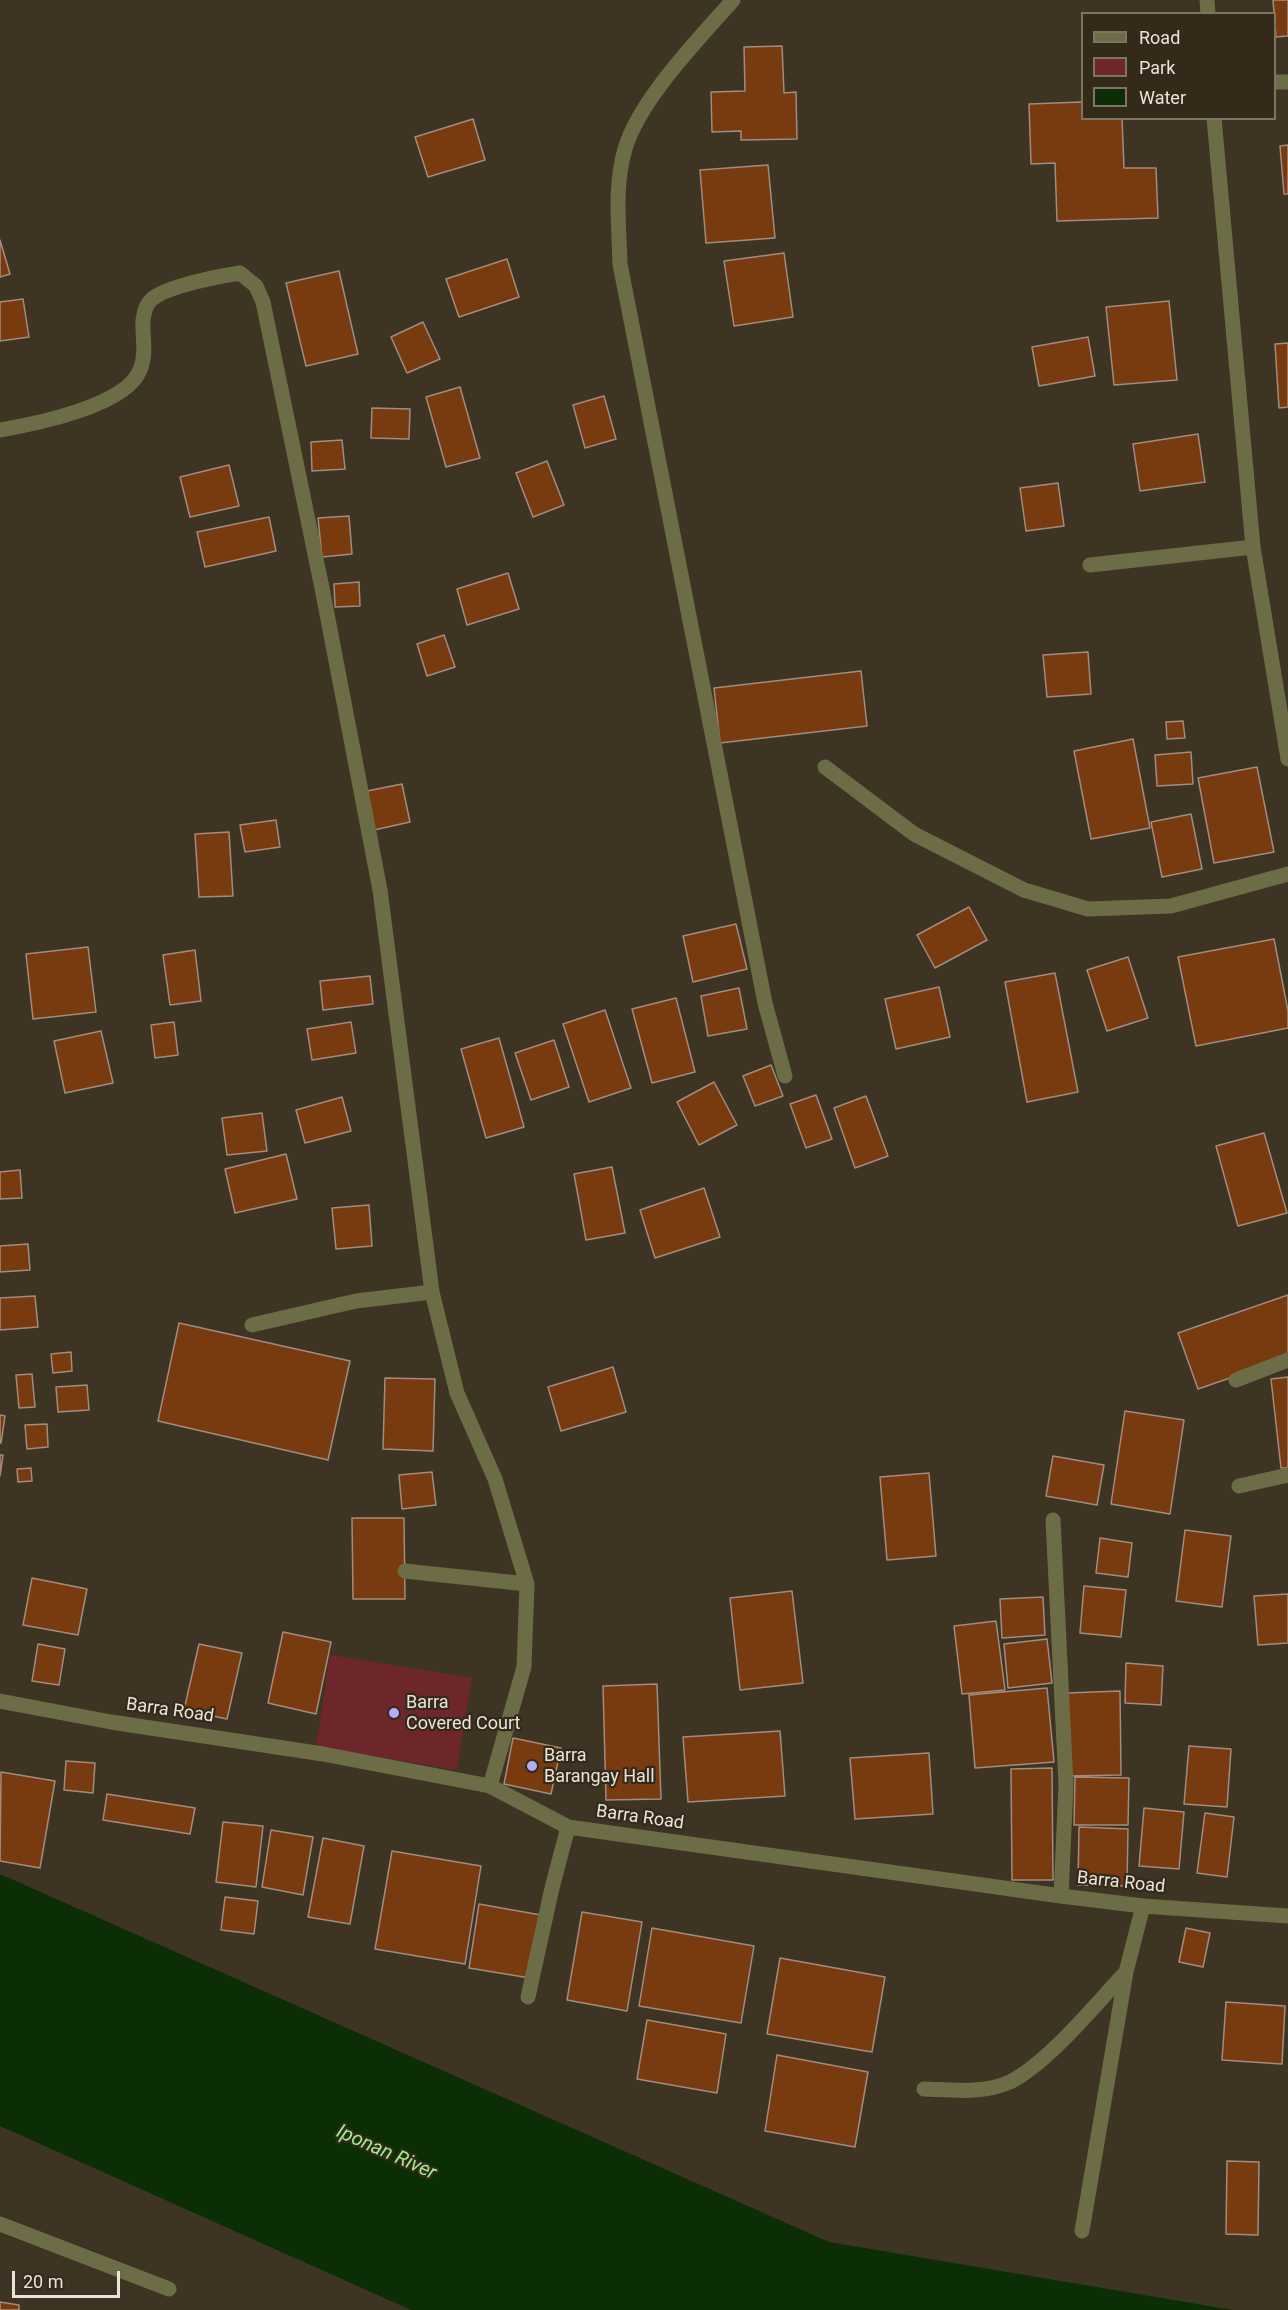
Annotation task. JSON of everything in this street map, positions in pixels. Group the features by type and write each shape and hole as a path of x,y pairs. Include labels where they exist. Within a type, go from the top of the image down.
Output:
{"street":[{"path":"733,0 675,68 639,116 625,149 618,196 620,264 765,1003 784,1076"},
{"path":"1214,120 1253,547 1288,759"},
{"path":"0,430 30,425 92,407 125,388 140,371 144,348 145,308 151,300 162,293 240,273 256,286 263,302 284,398 380,890 432,1292 457,1393 495,1479 527,1584 524,1667 490,1786"},
{"path":"1090,565 1253,547"},
{"path":"825,767 914,834 1024,890 1088,909 1171,906 1288,874"},
{"path":"252,1325 356,1300 432,1292"},
{"path":"1236,1380 1288,1360"},
{"path":"1239,1486 1288,1475"},
{"path":"1053,1520 1066,1784 1061,1896"},
{"path":"405,1571 527,1584"},
{"name":"Barra Road","path":"0,1701 111,1722 323,1754 490,1786 568,1827 1061,1896 1143,1906 1288,1916"},
{"path":"528,1997 568,1827"},
{"path":"1082,2231 1126,1972 1143,1906"},
{"path":"924,2089 976,2091 1009,2082 1037,2062 1074,2028 1126,1972"},
{"path":"0,2224 169,2289"}],"green space":[{"name":"Barra Covered Court","path":"330,1655 472,1678 457,1770 316,1747"}],"water":[{"name":"Iponan River","path":"0,1874 829,2242 1233,2310 411,2310 0,2126"}],"building":[{"path":"1273,0 1288,0 1288,36 1276,37 1276,12 1274,12"},
{"path":"782,46 784,93 796,92 797,139 741,140 741,131 712,132 711,92 745,91 744,47"},
{"path":"1081,102 1081,120 1122,120 1124,168 1156,168 1158,218 1057,221 1055,163 1031,164 1029,104"},
{"path":"473,119 485,160 428,177 415,137"},
{"path":"1288,145 1288,194 1284,194 1280,146"},
{"path":"768,165 775,238 706,243 700,170"},
{"path":"0,240 10,274 0,277"},
{"path":"784,253 793,317 734,326 724,261"},
{"path":"507,259 519,297 459,317 446,279"},
{"path":"339,271 358,354 306,366 286,283"},
{"path":"23,299 29,337 0,341 0,302"},
{"path":"1169,301 1177,380 1114,385 1106,307"},
{"path":"423,322 440,359 407,373 391,337"},
{"path":"1088,337 1095,376 1039,386 1032,347"},
{"path":"1288,343 1288,407 1279,408 1275,344"},
{"path":"460,387 480,458 446,467 426,397"},
{"path":"604,396 616,439 585,448 573,405"},
{"path":"372,408 410,409 409,439 371,438"},
{"path":"1198,434 1205,482 1140,491 1133,444"},
{"path":"342,440 345,469 312,471 311,442"},
{"path":"547,461 564,505 533,517 516,473"},
{"path":"229,465 239,506 190,517 180,477"},
{"path":"1058,483 1064,526 1026,531 1020,488"},
{"path":"349,516 352,554 322,557 318,518"},
{"path":"269,517 276,551 205,567 197,532"},
{"path":"508,573 519,609 467,625 457,589"},
{"path":"359,582 360,606 335,607 334,584"},
{"path":"444,635 455,667 427,676 417,644"},
{"path":"1088,652 1091,694 1047,697 1043,655"},
{"path":"861,671 867,726 720,743 714,688"},
{"path":"1183,721 1185,738 1167,739 1166,722"},
{"path":"1133,739 1150,828 1091,839 1074,751"},
{"path":"1191,752 1193,784 1157,786 1155,755"},
{"path":"1257,767 1274,852 1214,863 1198,778"},
{"path":"402,784 410,822 374,830 367,791"},
{"path":"1191,814 1202,869 1162,877 1151,822"},
{"path":"276,820 280,847 245,852 240,825"},
{"path":"229,832 233,896 199,897 195,834"},
{"path":"969,907 987,940 935,968 917,935"},
{"path":"736,924 747,969 693,982 683,936"},
{"path":"1274,939 1288,1011 1288,1028 1196,1046 1178,957"},
{"path":"88,947 96,1012 33,1019 26,954"},
{"path":"195,950 201,1001 170,1005 163,955"},
{"path":"1128,957 1148,1018 1107,1031 1087,970"},
{"path":"1055,973 1078,1092 1027,1102 1005,982"},
{"path":"370,976 373,1004 323,1010 320,981"},
{"path":"939,987 950,1037 896,1049 885,999"},
{"path":"739,988 747,1029 708,1036 701,996"},
{"path":"676,998 695,1072 652,1083 632,1009"},
{"path":"605,1010 631,1088 589,1102 563,1024"},
{"path":"174,1022 178,1055 155,1058 151,1025"},
{"path":"351,1022 356,1053 312,1060 307,1029"},
{"path":"101,1031 113,1083 65,1093 54,1041"},
{"path":"499,1038 524,1127 486,1138 461,1049"},
{"path":"554,1040 569,1087 531,1100 515,1053"},
{"path":"771,1065 783,1096 755,1106 743,1076"},
{"path":"714,1082 737,1125 699,1145 677,1102"},
{"path":"816,1095 832,1139 806,1148 790,1104"},
{"path":"866,1096 888,1156 855,1168 834,1108"},
{"path":"342,1097 351,1131 305,1143 296,1110"},
{"path":"262,1113 267,1151 227,1155 222,1118"},
{"path":"1264,1133 1287,1213 1238,1226 1216,1146"},
{"path":"286,1154 297,1199 235,1213 225,1169"},
{"path":"612,1167 625,1233 586,1240 574,1174"},
{"path":"20,1170 22,1198 0,1199 0,1172"},
{"path":"704,1188 720,1237 655,1258 640,1210"},
{"path":"369,1205 372,1246 336,1249 332,1208"},
{"path":"28,1244 30,1270 0,1272 0,1246"},
{"path":"1288,1295 1288,1358 1198,1389 1178,1333"},
{"path":"35,1296 38,1327 0,1330 0,1298"},
{"path":"179,1323 350,1361 328,1460 158,1421"},
{"path":"71,1352 72,1371 53,1373 51,1354"},
{"path":"613,1367 626,1412 561,1431 548,1387"},
{"path":"32,1374 35,1407 19,1408 16,1375"},
{"path":"1288,1377 1288,1468 1281,1468 1271,1379"},
{"path":"385,1378 435,1379 433,1451 383,1449"},
{"path":"87,1385 89,1410 58,1412 56,1387"},
{"path":"1125,1411 1184,1420 1170,1514 1111,1504"},
{"path":"0,1415 5,1416 1,1443 0,1443"},
{"path":"47,1424 48,1447 27,1449 25,1425"},
{"path":"0,1455 3,1455 0,1476"},
{"path":"1053,1456 1104,1465 1097,1505 1046,1496"},
{"path":"31,1468 32,1481 18,1482 17,1469"},
{"path":"432,1472 436,1505 402,1509 399,1475"},
{"path":"929,1473 936,1556 887,1560 880,1477"},
{"path":"352,1518 404,1518 405,1599 353,1599"},
{"path":"1185,1530 1231,1536 1222,1607 1176,1601"},
{"path":"1100,1538 1132,1543 1128,1577 1096,1573"},
{"path":"32,1578 87,1589 78,1635 23,1625"},
{"path":"1084,1586 1126,1590 1121,1637 1080,1633"},
{"path":"792,1591 803,1683 740,1690 730,1598"},
{"path":"1288,1594 1288,1643 1258,1645 1254,1596"},
{"path":"1043,1597 1045,1635 1002,1638 1000,1599"},
{"path":"996,1621 1005,1690 962,1694 954,1626"},
{"path":"283,1632 331,1642 316,1714 268,1703"},
{"path":"1047,1639 1052,1683 1008,1688 1004,1644"},
{"path":"38,1644 65,1649 59,1685 32,1681"},
{"path":"199,1644 242,1653 227,1719 184,1710"},
{"path":"1126,1663 1163,1666 1161,1705 1125,1703"},
{"path":"657,1684 661,1799 606,1800 603,1686"},
{"path":"1047,1688 1054,1762 975,1768 969,1695"},
{"path":"1120,1691 1121,1775 1070,1776 1067,1693"},
{"path":"780,1731 785,1796 688,1802 683,1737"},
{"name":"Barra Barangay Hall","path":"513,1738 561,1748 551,1794 504,1784"},
{"path":"1189,1746 1231,1749 1227,1807 1184,1804"},
{"path":"929,1753 933,1814 855,1819 850,1758"},
{"path":"66,1761 95,1763 93,1793 64,1790"},
{"path":"1052,1768 1053,1880 1012,1880 1011,1769"},
{"path":"1,1772 55,1781 40,1868 0,1861"},
{"path":"1075,1777 1129,1778 1128,1825 1074,1825"},
{"path":"107,1794 195,1808 190,1834 103,1820"},
{"path":"1144,1808 1184,1812 1179,1869 1139,1866"},
{"path":"1205,1813 1234,1817 1227,1877 1197,1873"},
{"path":"223,1822 263,1826 256,1887 216,1882"},
{"path":"1079,1827 1128,1829 1127,1886 1078,1885"},
{"path":"271,1830 313,1837 303,1895 262,1887"},
{"path":"323,1838 364,1846 350,1924 308,1917"},
{"path":"392,1851 481,1866 465,1964 375,1949"},
{"path":"225,1897 258,1901 254,1934 221,1930"},
{"path":"479,1904 541,1915 530,1978 469,1968"},
{"path":"582,1912 642,1922 627,2011 567,2000"},
{"path":"652,1928 754,1946 741,2023 639,2006"},
{"path":"1186,1928 1210,1933 1203,1967 1179,1962"},
{"path":"780,1958 885,1977 872,2052 767,2034"},
{"path":"1226,2002 1285,2006 1282,2064 1222,2060"},
{"path":"647,2020 726,2034 717,2093 637,2079"},
{"path":"777,2055 868,2072 855,2147 765,2131"},
{"path":"1227,2161 1259,2162 1258,2235 1226,2234"},
{"path":"0,2302 19,2305 19,2310 0,2310"}],"place":[{"name":"Barra Covered Court","path":"394,1713"},
{"name":"Barra Barangay Hall","path":"532,1766"}]}
